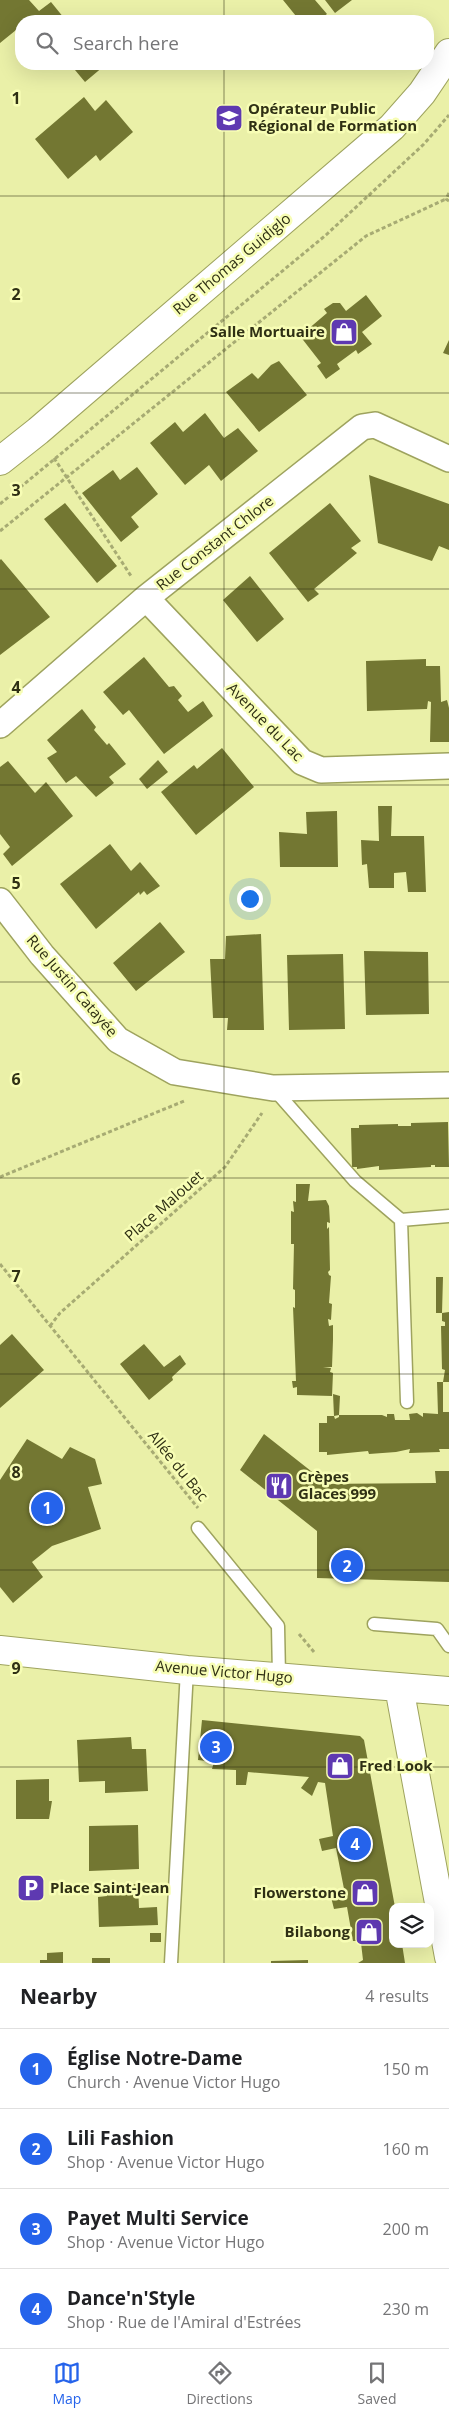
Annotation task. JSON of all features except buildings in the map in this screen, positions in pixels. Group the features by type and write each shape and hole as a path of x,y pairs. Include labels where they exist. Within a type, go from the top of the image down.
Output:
{"main road":[{"name":"Rue Thomas Guidiglo","path":"0,461 38,431 392,127 422,93 449,53"},
{"name":"Avenue Victor Hugo","path":"0,1650 187,1670 279,1676 449,1692"},
{"path":"399,1687 449,1957"}],"street":[{"name":"Rue Constant Chlore","path":"0,725 146,598 362,427 375,425 449,459"},
{"name":"Avenue du Lac","path":"146,598 302,762 321,770 449,766"},
{"name":"Rue Justin Catayée","path":"0,901 42,955 118,1040 175,1072 274,1088 449,1085"}],"lane":[{"path":"274,1088 355,1181 401,1220 449,1216"},
{"path":"401,1220 407,1402"},
{"path":"198,1528 278,1626 279,1676"},
{"path":"374,1624 437,1629 449,1646"},
{"path":"171,1963 187,1670"}],"path":[{"path":"0,504 326,234 424,144 449,115"},
{"path":"0,530 366,236 447,200 449,194"},
{"path":"38,431 65,478 146,598"},
{"name":"Place Malouet","path":"50,1326 60,1313 225,1167 257,1122 274,1088"},
{"path":"0,1177 184,1101"},
{"name":"Allée du Bac","path":"0,1264 204,1516"},
{"path":"296,1630 340,1682"}],"place":[{"name":"Opérateur Public Régional de Formation","path":"229,118"},
{"name":"Salle Mortuaire","path":"344,332"},
{"name":"Crèpes Glaces 999","path":"279,1486"},
{"name":"Église Notre-Dame","path":"47,1508"},
{"name":"Lili Fashion","path":"347,1566"},
{"name":"Payet Multi Service","path":"216,1747"},
{"name":"Fred Look","path":"340,1766"},
{"name":"Dance'n'Style","path":"355,1844"},
{"name":"Place Saint-Jean","path":"31,1888"},
{"name":"Flowerstone","path":"365,1893"},
{"name":"Bilabong","path":"369,1932"}]}
